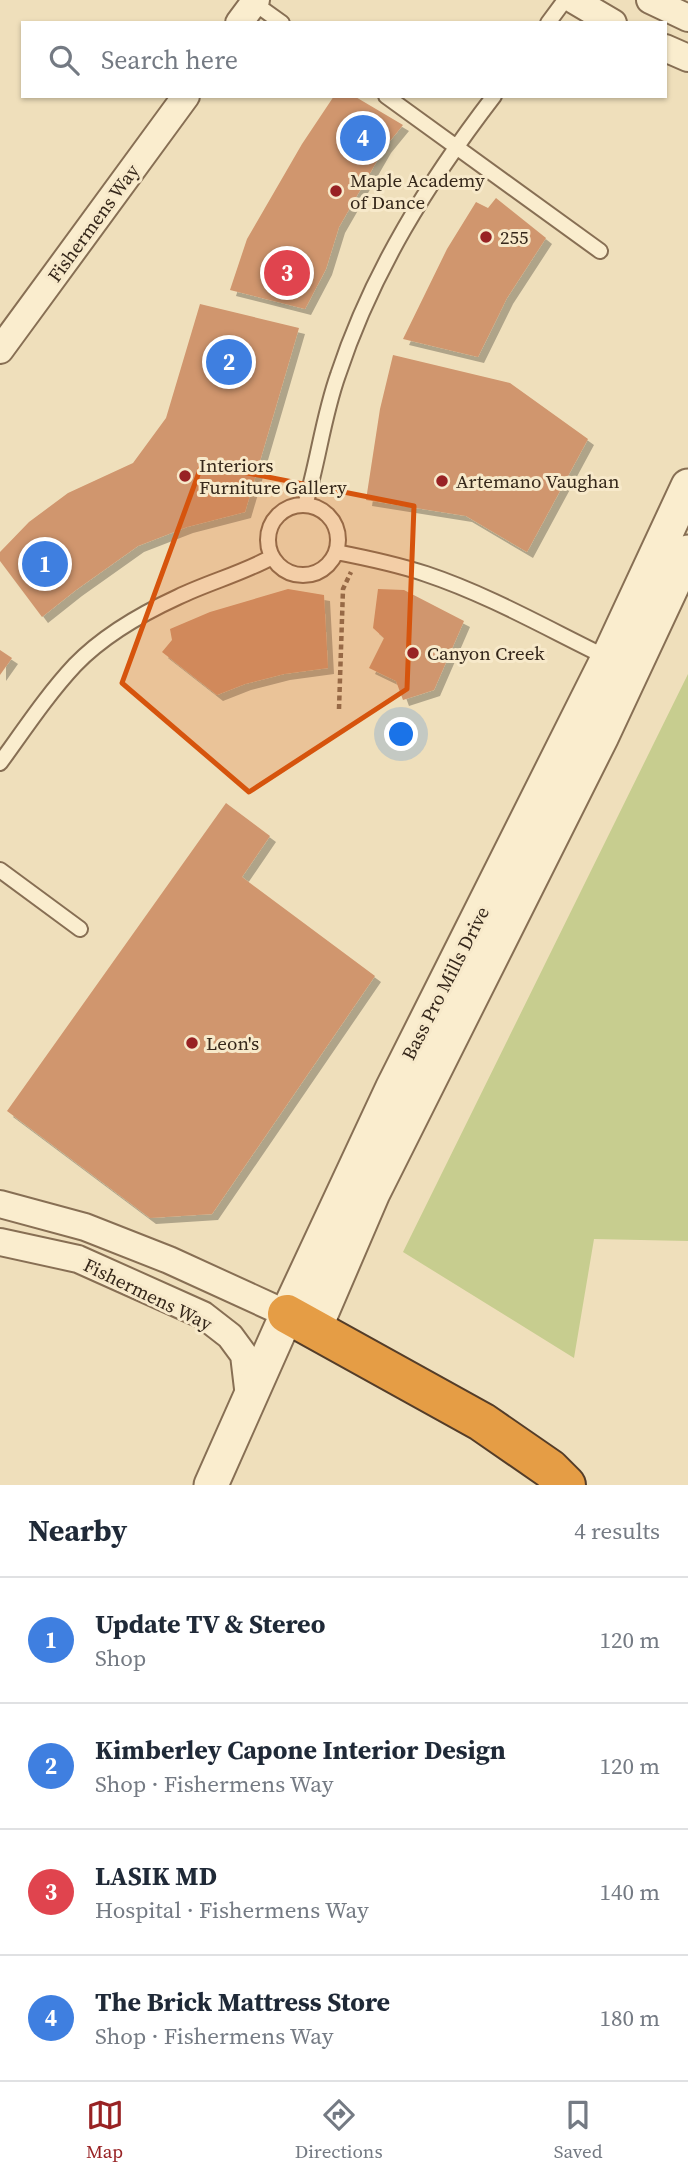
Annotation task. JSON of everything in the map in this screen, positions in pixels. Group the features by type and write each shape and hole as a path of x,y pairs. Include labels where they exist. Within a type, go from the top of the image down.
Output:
{"highway":[{"path":"301,1321 482,1422 550,1469 566,1485"}],"street":[{"path":"574,0 610,21"},
{"path":"650,0 688,18"},
{"path":"667,49 688,58"},
{"name":"Fishermens Way","path":"0,350 185,98"},
{"name":"Bass Pro Mills Drive","path":"301,1321 392,1089 608,658 688,486"},
{"name":"Bass Pro Mills Drive","path":"211,1485 249,1397 301,1321 373,1194 602,736 688,552"},
{"name":"Fishermens Way","path":"0,1204 85,1227 169,1260 301,1321"},
{"name":"Fishermens Way","path":"0,1242 78,1259 203,1315 230,1336 244,1355 249,1397"}],"lane":[{"path":"549,21 565,0"},
{"path":"250,9 277,21"},
{"path":"389,98 600,251"},
{"path":"305,505 337,377 364,306 398,237 456,146 492,98"},
{"path":"305,505 317,508 327,514 334,524 338,536 336,552 325,569 314,574 301,576 289,573 272,557 268,545 269,533 282,512 305,505"},
{"path":"336,552 427,575 476,594 608,658"},
{"path":"0,763 58,685 76,664 105,639 142,615 181,595 247,570 272,557"},
{"path":"0,870 80,929"}],"path":[{"path":"339,709 343,589 358,556"}],"highlighted area":[{"path":"202,464 414,506 407,689 249,792 122,683"}],"green space":[{"path":"688,674 688,1241 594,1239 574,1358 403,1252"}],"building":[{"path":"333,98 357,98 403,125 385,147 339,227 326,269 305,309 230,290 247,239 302,144"},
{"path":"496,198 546,238 507,298 478,357 403,339 447,249 476,202 488,208"},
{"path":"200,304 299,328 245,512 187,527 138,546 42,617 0,561 0,552 29,522 68,493 133,463 166,418"},
{"path":"393,355 510,383 588,439 527,552 466,516 366,500 380,409"},
{"path":"288,589 324,595 328,668 284,674 245,684 217,695 162,652 172,640 170,629 210,612"},
{"name":"Canyon Creek","path":"378,589 404,590 464,621 434,690 403,700 396,681 369,668 384,638 373,628"},
{"path":"0,650 12,658 0,675"},
{"name":"Leon's","path":"226,803 270,836 242,877 375,976 212,1214 150,1218 7,1111"}],"place":[{"name":"The Brick Mattress Store","path":"363,138"},
{"name":"Maple Academy of Dance","path":"336,191"},
{"name":"255","path":"486,237"},
{"name":"LASIK MD","path":"287,273"},
{"name":"Kimberley Capone Interior Design","path":"229,362"},
{"name":"Interiors Furniture Gallery","path":"185,476"},
{"name":"Artemano Vaughan","path":"442,481"},
{"name":"Update TV & Stereo","path":"45,564"},
{"name":"Canyon Creek","path":"413,653"},
{"name":"Leon's","path":"192,1043"}]}
